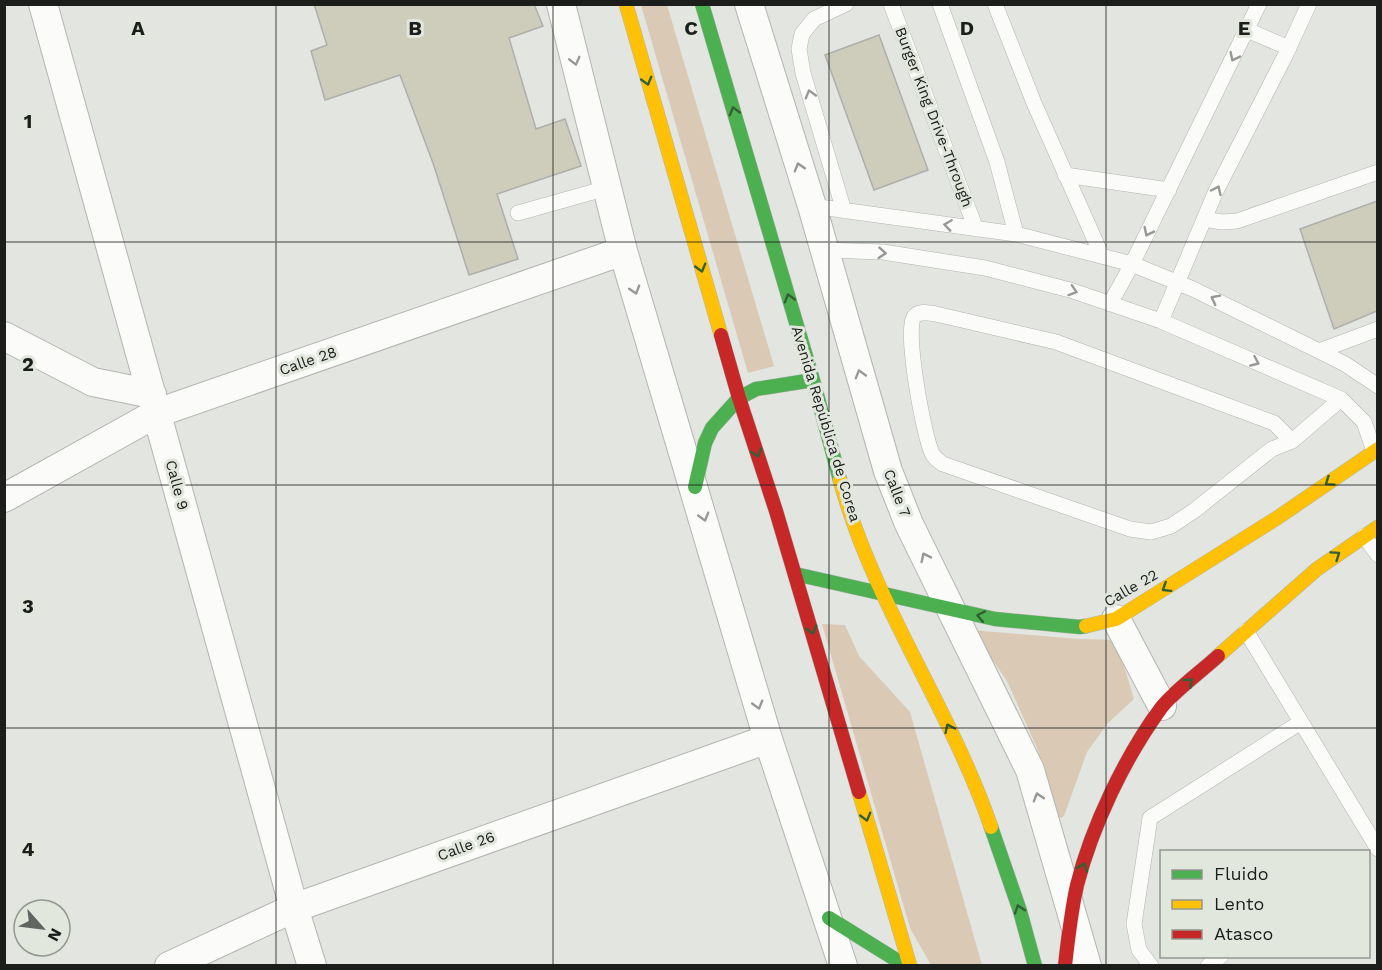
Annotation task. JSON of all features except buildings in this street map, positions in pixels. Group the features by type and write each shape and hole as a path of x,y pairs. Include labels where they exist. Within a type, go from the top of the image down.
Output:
{"main road":[{"path":"626,4 739,398 795,574 908,966"},
{"name":"Avenida República de Corea","path":"702,4 813,380 842,488 881,594 940,708 981,798 1020,911 1035,966"},
{"path":"695,487 705,443 712,428 739,398 756,389 813,380"},
{"name":"Calle 22","path":"795,574 995,619 1080,627 1116,619 1277,518 1376,450"},
{"path":"1065,966 1071,914 1078,882 1100,818 1125,764 1162,706 1317,569 1371,532"},
{"path":"829,918 908,966"}],"street":[{"name":"Calle 9","path":"43,4 312,966"},
{"path":"561,4 623,251 768,739 843,966"},
{"name":"Calle 7","path":"749,4 812,206 888,471 909,524 1030,770 1087,966"},
{"name":"Calle 28","path":"4,498 154,404 623,251"},
{"path":"4,336 93,382 154,404"},
{"path":"1116,619 1162,706"},
{"name":"Calle 26","path":"169,966 294,908 768,739"}],"lane":[{"path":"844,211 803,73 799,49 802,34 814,19 846,4"},
{"name":"Burger King Drive-Through","path":"891,4 976,229"},
{"path":"939,4 998,162 1016,234"},
{"path":"996,4 1034,104 1102,256"},
{"path":"1110,304 1132,264 1259,4"},
{"path":"1161,321 1216,191 1309,4"},
{"path":"1247,30 1289,48"},
{"path":"1204,219 1222,222 1237,221 1377,172"},
{"path":"1065,175 1168,190"},
{"path":"518,213 607,188"},
{"path":"812,206 1016,234 1132,264 1176,282 1319,351 1345,364 1377,386"},
{"path":"824,250 883,252 985,268 1070,290 1161,321 1341,399 1364,422 1376,450"},
{"path":"1292,441 1274,423 1056,342 920,312 913,317 909,328 915,381 926,435 933,455 943,464 1130,529 1151,532 1171,526 1195,510 1272,449 1292,441 1341,399"},
{"path":"1319,351 1377,329"},
{"path":"1371,532 1377,555"},
{"path":"1246,631 1377,851"},
{"path":"1151,966 1139,950 1134,924 1150,818 1301,722"}],"shaded area":[{"path":"641,5 667,5 774,366 748,373"},
{"path":"822,624 845,625 859,656 910,712 982,965 931,965 910,928"},
{"path":"972,630 1116,640 1134,699 1108,723 1087,752 1064,816 1057,820 1037,748 1007,681"}],"traffic: fast":[{"path":"702,4 813,380 840,480"},
{"path":"695,487 705,443 712,428 739,398 756,389 813,380"},
{"path":"795,574 995,619 1086,626"},
{"path":"991,827 1020,911 1035,966"},
{"path":"829,918 906,966"}],"traffic: slow":[{"path":"626,4 721,335"},
{"path":"1086,626 1116,619 1277,518 1378,449"},
{"path":"840,480 854,525 872,569 955,739 991,827"},
{"path":"1218,656 1317,569 1378,527"},
{"path":"859,792 910,966"}],"traffic: jam":[{"path":"721,335 859,792"},
{"path":"1065,966 1071,915 1083,862 1111,793 1135,748 1161,708 1180,688 1218,656"}]}
